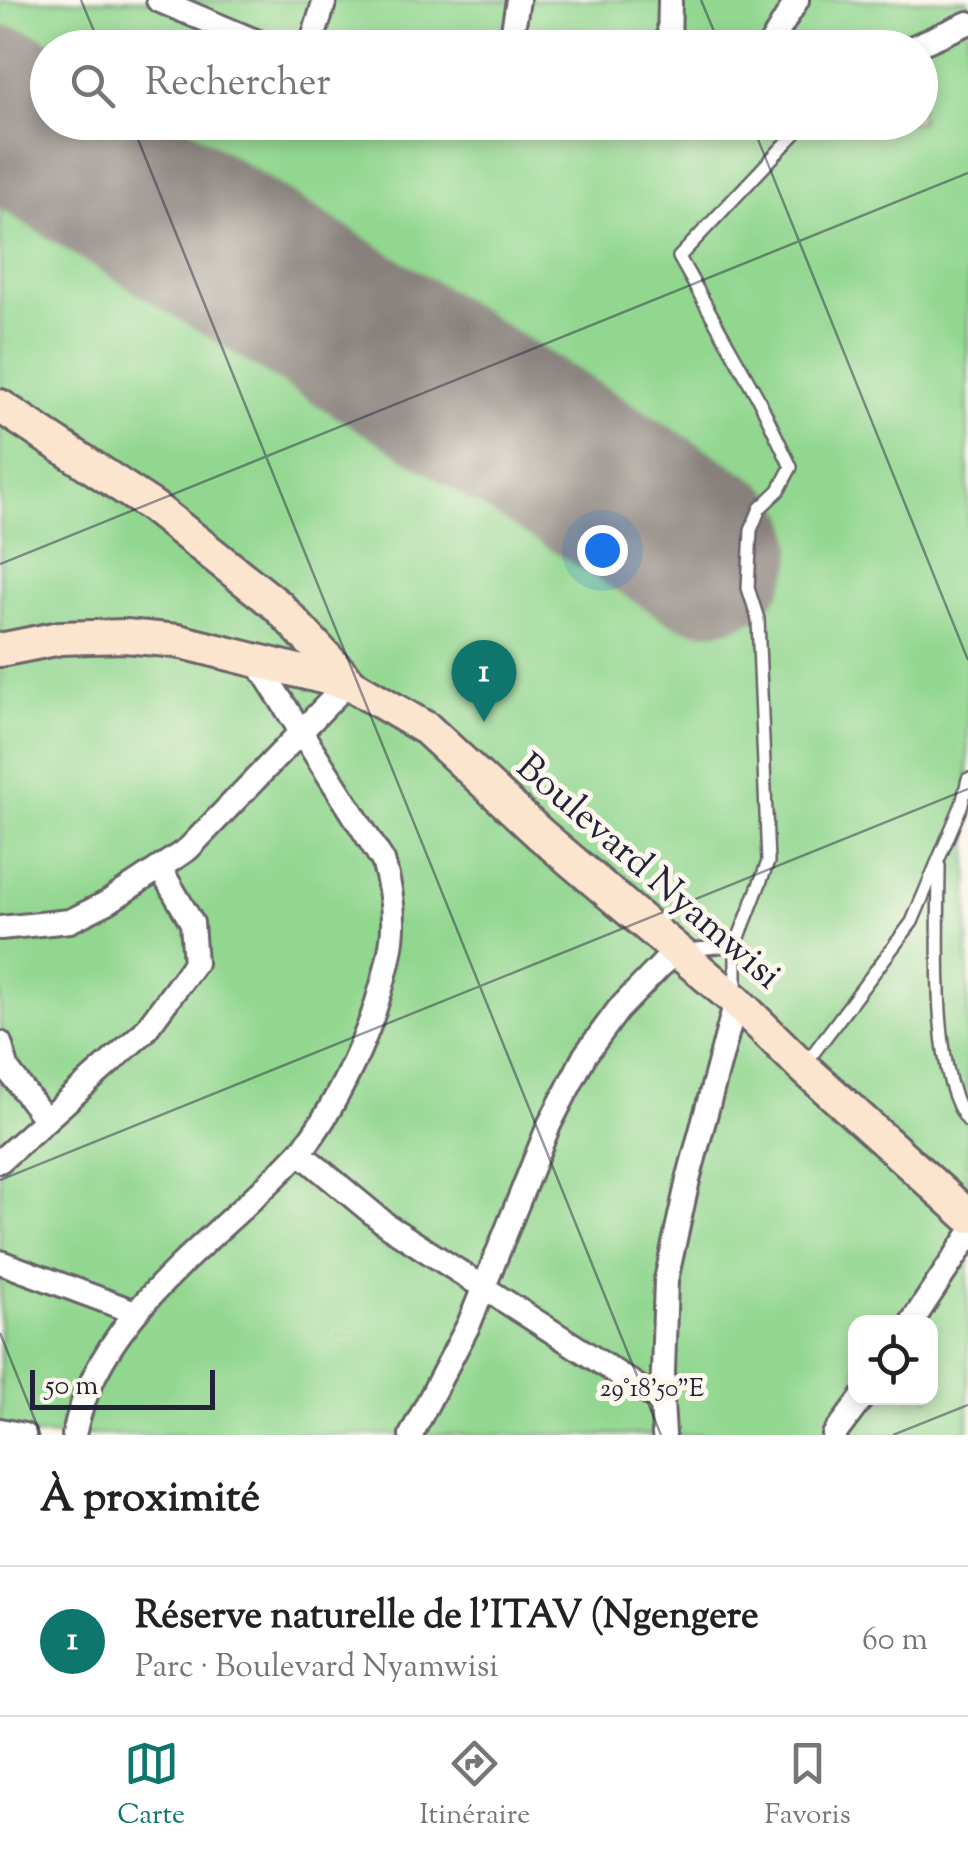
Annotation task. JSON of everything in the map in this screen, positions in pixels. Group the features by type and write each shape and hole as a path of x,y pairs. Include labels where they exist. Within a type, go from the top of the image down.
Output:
{"main road":[{"path":"0,406 152,508 278,606 348,684"},
{"name":"Boulevard Nyamwisi","path":"0,650 60,638 125,636 178,641 348,684 427,729 540,834 736,1002 966,1216"}],"street":[{"path":"158,0 229,30"},
{"path":"316,30 325,0"},
{"path":"513,30 518,0"},
{"path":"670,0 670,30"},
{"path":"779,30 797,0"},
{"path":"938,36 968,23"},
{"path":"74,1435 80,1409 102,1356 135,1312 300,1153 347,1078 373,1016 393,950 394,896 382,862 255,658"},
{"path":"0,928 70,921 108,902 188,849 348,684"},
{"path":"0,1161 144,1032 194,963 192,923 160,868"},
{"path":"411,1435 462,1339 549,1125 584,1055 618,1010 675,951"},
{"path":"664,1435 666,1280 688,1180 736,1002"},
{"path":"0,1043 8,1070 46,1120"},
{"path":"300,1153 388,1226 662,1402"},
{"path":"916,1315 966,1216"},
{"path":"0,1262 135,1312"},
{"path":"834,1435 857,1405"},
{"path":"0,1430 24,1435"}],"lane":[{"path":"736,1002 736,945 768,862 758,618 748,588 751,530 760,508 779,490 791,468 758,398 679,257 789,140"},
{"path":"803,1067 912,922 962,804 968,778"},
{"path":"938,857 940,1010 954,1097 968,1121"},
{"path":"675,951 736,945"}],"green space":[{"path":"0,0 968,0 968,1435 0,1435"}],"runway":[{"path":"0,110 30,129"},
{"path":"48,140 708,549"}],"place":[{"name":"Réserve naturelle de l'ITAV (Ngengere","path":"484,722"}]}
